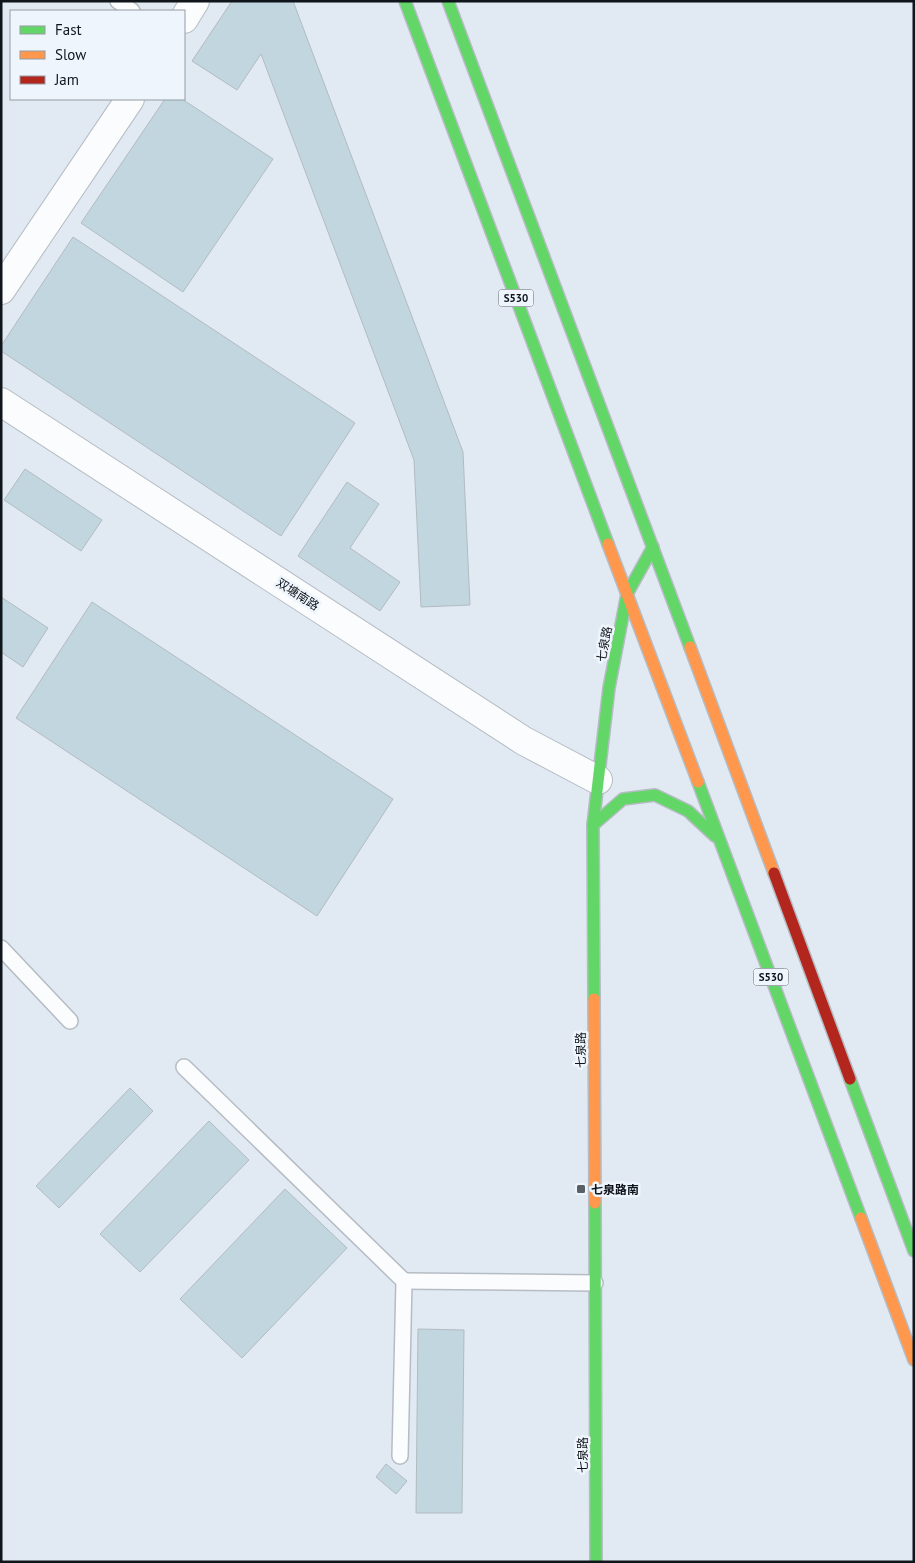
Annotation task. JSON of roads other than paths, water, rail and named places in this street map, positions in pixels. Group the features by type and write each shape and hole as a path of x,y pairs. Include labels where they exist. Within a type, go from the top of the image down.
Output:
{"main road":[{"name":"S530","path":"405,1 914,1360"},
{"path":"448,1 914,1251"},
{"name":"七泉路","path":"596,1562 593,826 609,688 627,594 653,547"},
{"path":"593,826 623,800 655,795 688,811 719,840"}],"street":[{"path":"185,18 196,1"},
{"path":"1,290 129,100"},
{"name":"双塘南路","path":"1,402 524,741 598,780"}],"lane":[{"path":"118,1 131,10"},
{"path":"1,948 70,1022"},
{"path":"184,1066 404,1281 595,1283"},
{"path":"400,1456 404,1281"}],"place":[{"name":"七泉路南","path":"581,1189"}]}
